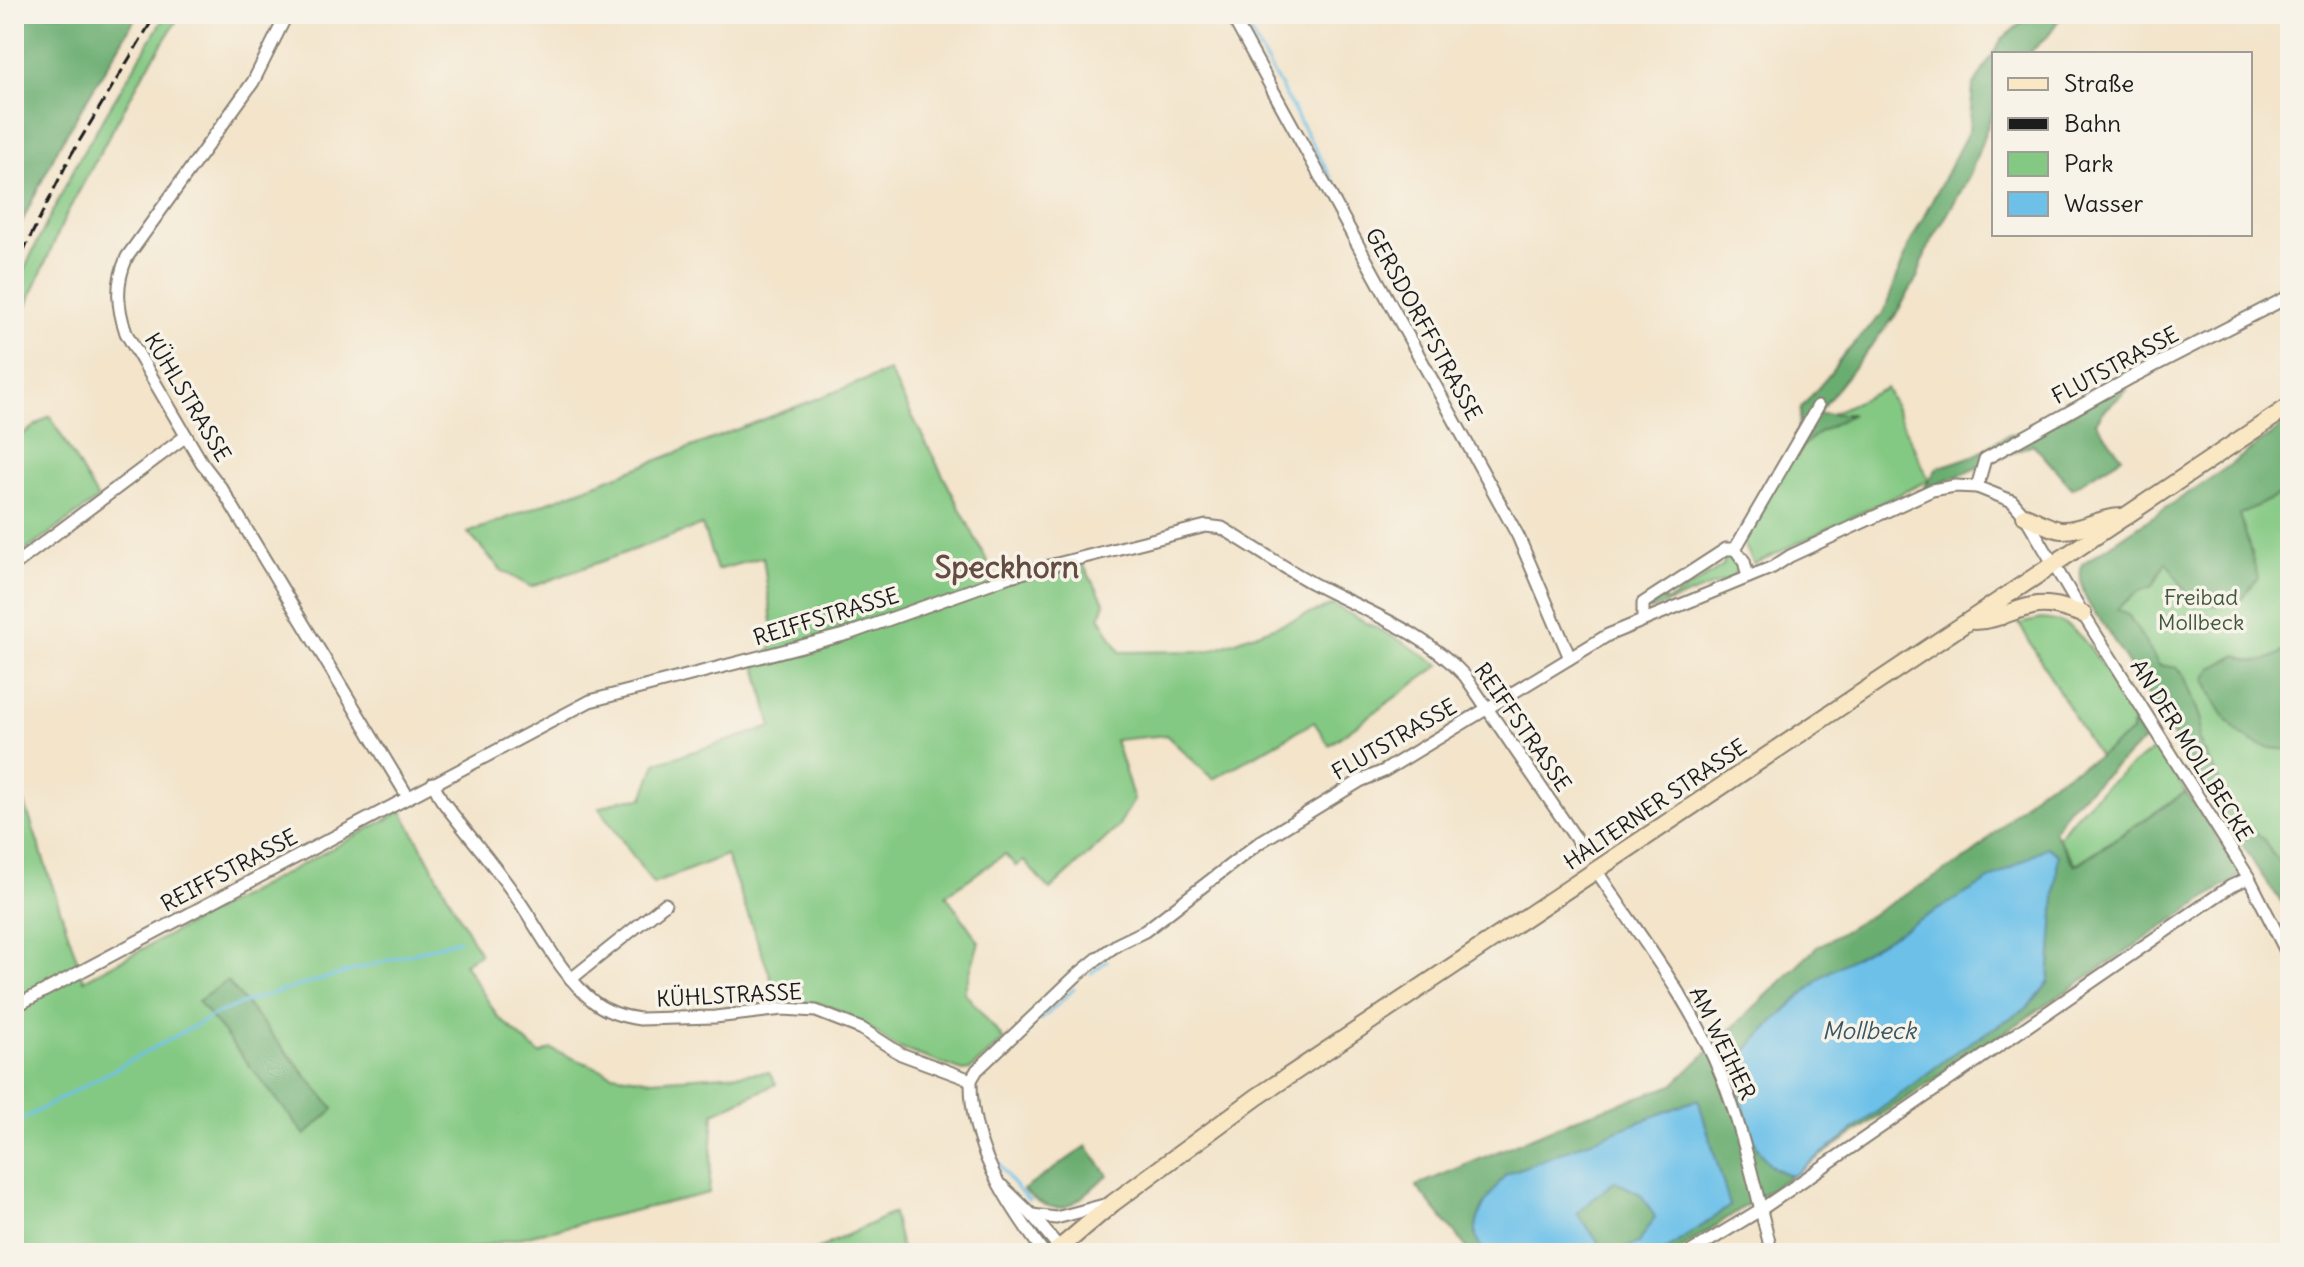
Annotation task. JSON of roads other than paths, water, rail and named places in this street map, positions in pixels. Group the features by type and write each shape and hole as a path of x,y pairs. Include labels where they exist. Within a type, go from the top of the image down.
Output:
{"main road":[{"name":"HALTERNER STRASSE","path":"1055,1252 1113,1203 1257,1097 1600,876 2290,406"},
{"path":"2025,516 2059,530 2110,516 2125,517"},
{"path":"1972,621 1991,621 2038,605 2083,614"}],"street":[{"name":"KÜHLSTRASSE","path":"287,14 253,82 127,257 117,291 120,313 126,333 202,463 222,489 408,797"},
{"name":"GERSDORFFSTRASSE","path":"1231,14 1518,536 1570,658"},
{"name":"FLUTSTRASSE","path":"1977,487 1985,459 2132,377 2290,296"},
{"path":"1735,549 1818,406"},
{"path":"14,565 186,436"},
{"name":"FLUTSTRASSE","path":"971,1080 977,1070 1076,976 1118,944 1145,931 1260,842 1608,635 1643,618 1748,577 1932,490 1955,486 1977,487 2012,501 2025,516 2054,566"},
{"name":"REIFFSTRASSE","path":"14,1007 590,701 848,634 1010,576 1206,526 1222,528 1311,582 1411,632 1447,657 1465,676 1583,849"},
{"path":"1643,618 1643,603 1726,549 1735,549"},
{"path":"1735,549 1744,561 1748,577"},
{"name":"AN DER MOLLBECKE","path":"2054,566 2249,878 2290,959"},
{"name":"KÜHLSTRASSE","path":"433,783 441,799 527,913 539,936 571,979 597,1005 629,1018 640,1019 715,1017 783,1009 816,1011 862,1029 901,1054 971,1080"},
{"name":"AM WEIHER","path":"1600,876 1689,1011 1720,1072 1737,1118 1772,1253"},
{"path":"1689,1253 1760,1210 2231,886 2249,878"},
{"path":"571,979 665,904"},
{"path":"971,1080 972,1110 977,1129 1006,1200 1055,1252"},
{"path":"998,1183 1032,1215 1055,1252"},
{"path":"1032,1215 1056,1218 1113,1203"}],"water":[{"name":"Mollbeck","path":"2047,847 2058,855 2049,982 2028,1007 1958,1050 1793,1176 1773,1167 1763,1156 1750,1130 1742,1101 1737,1060 1824,975"},
{"path":"1698,1099 1730,1206 1662,1253 1608,1253 1639,1243 1655,1217 1640,1194 1615,1181 1577,1213 1607,1253 1485,1253 1479,1245 1476,1237 1478,1220 1485,1203 1506,1174"}],"waterway":[{"path":"1240,14 1338,190"},
{"path":"1347,207 1421,344"},
{"path":"14,1124 218,1013 254,999 459,940"},
{"path":"1091,973 1107,961"},
{"path":"1041,1020 1074,989"},
{"path":"989,1069 1032,1028"},
{"path":"979,1102 995,1156 1029,1200"}],"railway":[{"path":"14,270 71,155 156,14"}],"district":[{"name":"Speckhorn","path":"1007,567"}],"park label":[{"name":"Freibad Mollbeck","path":"2201,610"}]}
